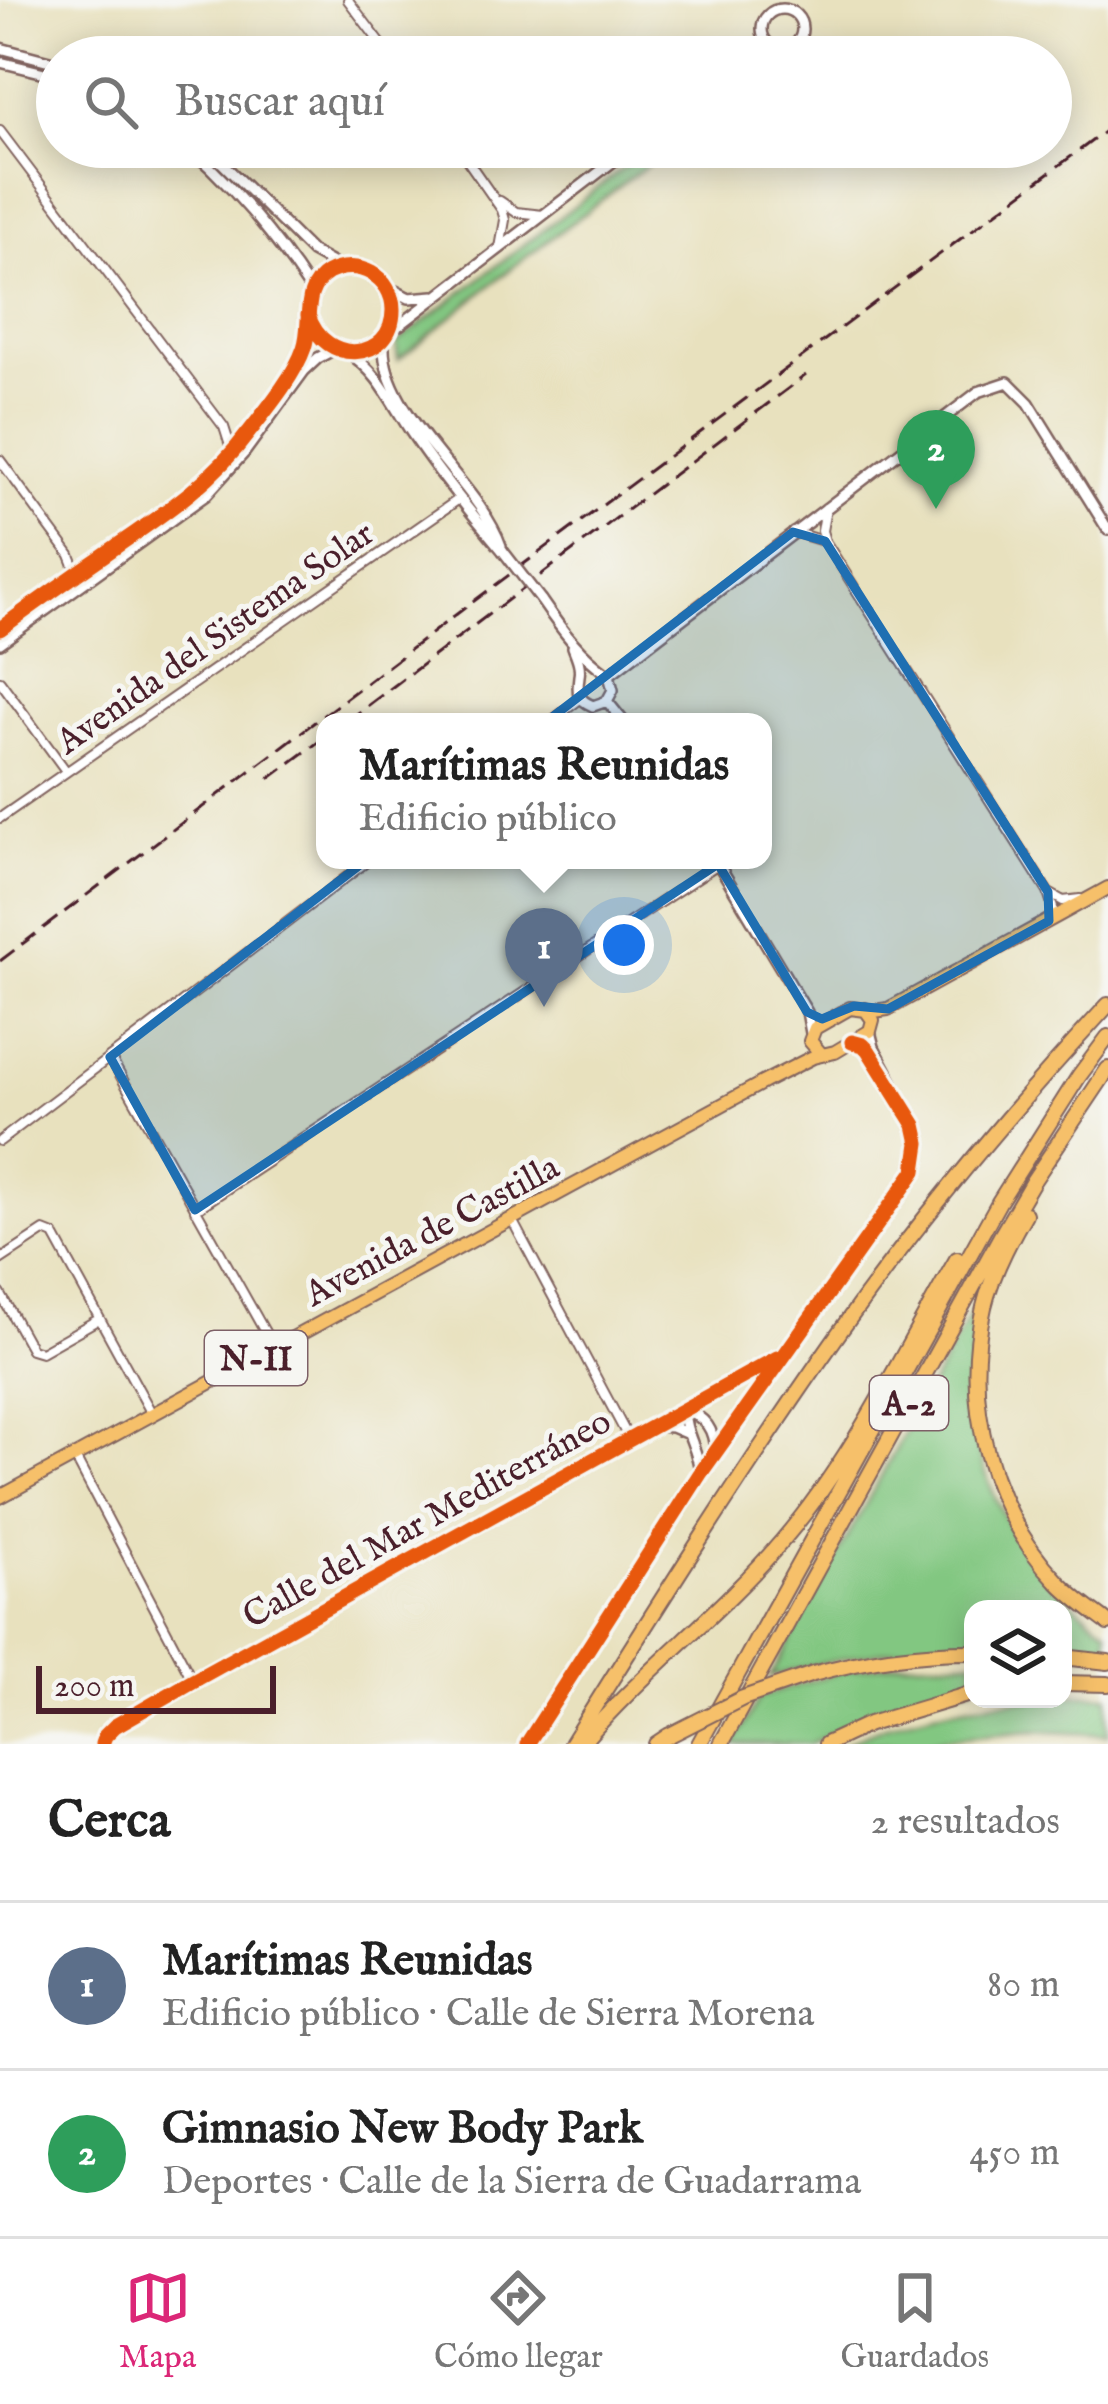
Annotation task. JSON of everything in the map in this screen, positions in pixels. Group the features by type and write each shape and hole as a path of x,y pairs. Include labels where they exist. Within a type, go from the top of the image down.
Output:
{"highway":[{"path":"571,1744 842,1329 989,1141 1108,1005"},
{"name":"A-2","path":"699,1744 999,1202 1108,1037"},
{"name":"A-2","path":"721,1744 1002,1234 1108,1069"},
{"path":"1094,1087 994,1277 977,1356 983,1438 1007,1509 1056,1581 1108,1623"},
{"path":"581,1744 640,1679 719,1609 783,1540 834,1473 958,1258 999,1202"},
{"path":"662,1740 743,1698 813,1674 866,1660 964,1652"},
{"path":"1072,1659 1108,1662"},
{"path":"1072,1683 1108,1684"},
{"path":"826,1744 869,1724 964,1696"}],"main road":[{"name":"N-II","path":"811,1038 814,1028 850,1008 888,1009 1108,888"},
{"path":"865,1009 873,1020 871,1029"},
{"name":"N-II","path":"822,1055 871,1029"},
{"path":"811,1038 822,1055"},
{"name":"Avenida de Castilla","path":"764,1082 804,1050 811,1038"},
{"name":"Avenida de Castilla","path":"0,1497 764,1082 822,1055"}],"street":[{"path":"348,0 375,36"},
{"path":"766,36 763,27 768,16 779,10 796,15 802,25 799,36"},
{"path":"0,48 36,57"},
{"path":"0,62 36,71"},
{"path":"0,131 224,427 232,452"},
{"path":"209,168 259,217 312,292"},
{"path":"227,168 312,252 341,268 368,271 410,298 440,295"},
{"path":"473,168 505,220 500,248"},
{"path":"0,643 206,495 318,358 375,345 387,331 400,326 605,168"},
{"path":"494,196 516,212 543,215"},
{"path":"0,629 200,488 252,436 305,346 312,292 320,280 341,268"},
{"path":"386,286 394,309 383,354 386,367 418,426 493,526 503,551"},
{"path":"308,315 322,341 365,363 376,376 459,499 572,645 609,675 613,690 607,701 593,706 580,699 572,645"},
{"path":"609,675 826,506 994,384 1008,382 1029,403 1108,530"},
{"path":"224,427 252,436"},
{"path":"0,460 70,555 77,573 75,583 61,600"},
{"path":"454,475 459,499"},
{"path":"459,499 482,511"},
{"name":"Avenida del Sistema Solar","path":"0,818 459,499"},
{"path":"826,506 824,541 1048,892 1053,908 1048,921"},
{"path":"793,532 824,541"},
{"path":"70,555 97,560"},
{"path":"580,676 598,669"},
{"path":"0,681 66,771"},
{"path":"562,713 580,699"},
{"path":"607,701 617,713"},
{"path":"0,1141 357,869"},
{"path":"195,1210 706,869"},
{"path":"721,869 807,1012 811,1038"},
{"path":"1048,892 1063,901 1095,896"},
{"name":"N-II","path":"871,1029 1035,934 1048,921"},
{"path":"807,1012 829,1020"},
{"path":"871,1029 874,1047 896,1094"},
{"path":"527,1744 700,1474 915,1171 919,1142 915,1125 868,1051 852,1042"},
{"path":"110,1058 274,1348"},
{"path":"512,1220 629,1438"},
{"path":"0,1260 44,1231 54,1235 152,1414"},
{"path":"0,1293 31,1349 41,1352 99,1319"},
{"name":"Calle del Mar Mediterráneo","path":"102,1744 115,1726 193,1681 787,1352"},
{"path":"685,1409 710,1426 715,1454"},
{"path":"685,1409 686,1432 697,1452 700,1474"},
{"path":"653,1426 686,1432"},
{"path":"75,1456 193,1681"}],"highlighted area":[{"path":"793,532 825,541 1048,892 1049,921 888,1009 854,1006 822,1019 807,1012 718,864 195,1210 110,1057"}],"green space":[{"path":"624,168 644,168 398,360 396,343"},
{"path":"987,1284 972,1367 978,1446 1005,1517 1025,1549 1071,1600 964,1600 964,1645 870,1654 770,1677"},
{"path":"1072,1601 1108,1630 1108,1655 1072,1651"},
{"path":"964,1660 964,1688 863,1718 809,1744 733,1744 760,1697 843,1671 899,1662"},
{"path":"1072,1695 1108,1695 1108,1735 1033,1731 925,1744 844,1744 923,1715 964,1707 1072,1708"}],"railway":[{"path":"1072,156 1108,129"},
{"path":"326,713 1056,168"},
{"path":"358,713 806,375"},
{"path":"0,961 316,721"},
{"path":"269,779 316,744"}],"cycle path":[{"path":"0,629 182,500 234,451 300,358 310,297 319,280 350,267 371,273 387,288 393,310 382,340 357,352 328,344 308,315"},
{"path":"527,1744 700,1474 915,1171 919,1143 915,1125 868,1050 852,1042"},
{"path":"102,1744 115,1726 193,1681 777,1358"}],"place":[{"name":"Gimnasio New Body Park","path":"936,509"},
{"name":"Marítimas Reunidas","path":"544,1007"}]}
